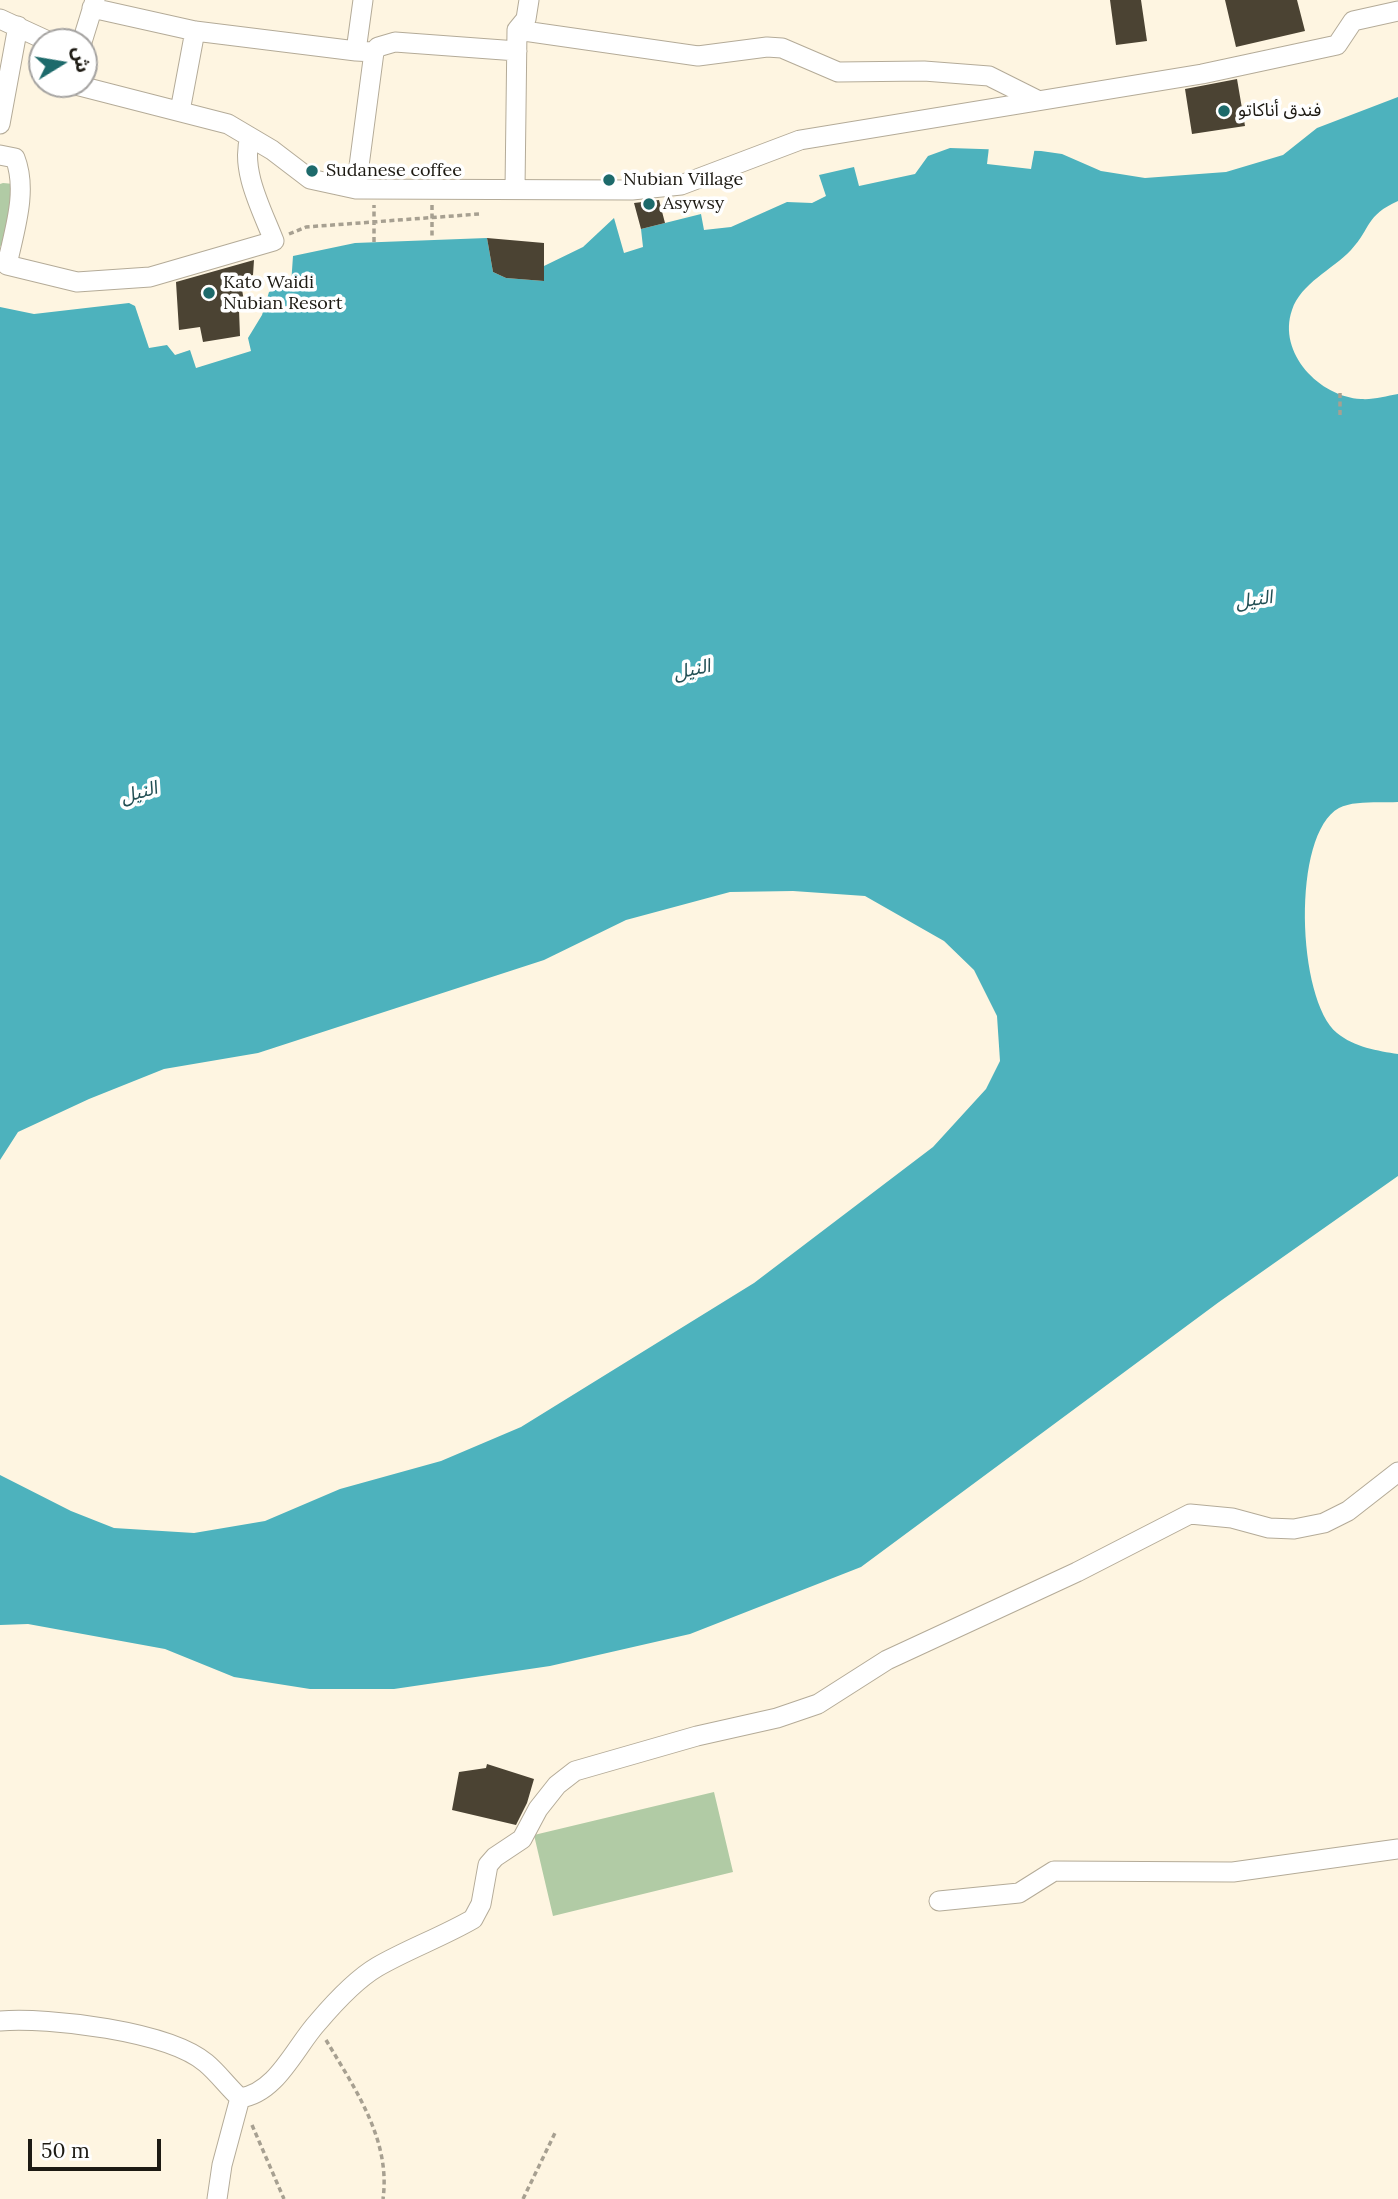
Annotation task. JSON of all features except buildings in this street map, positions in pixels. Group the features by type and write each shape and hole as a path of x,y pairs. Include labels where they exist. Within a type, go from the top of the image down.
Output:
{"street":[{"path":"363,0 366,189"},
{"path":"515,189 517,30 526,19 528,0"},
{"path":"86,28 94,4 195,31 365,51 395,42 517,51"},
{"path":"98,90 228,124 310,179 366,189 632,190 681,185 800,139 1202,74 1337,45 1353,22 1398,11"},
{"path":"0,124 9,22 28,31"},
{"path":"517,30 698,56 767,47 782,48 838,72 924,71 989,76 1037,100"},
{"path":"180,111 195,31"},
{"path":"0,155 15,158 21,174 17,219 2,267 77,282 150,277 274,241 255,192 246,149 250,137"},
{"path":"240,2098 263,2090 316,2024 375,1968 473,1919 481,1905 488,1865 495,1857 522,1839 538,1810 558,1785 575,1771 698,1736 777,1718 818,1704 887,1660 1077,1572 1190,1514 1232,1518 1269,1528 1294,1529 1324,1524 1348,1511 1398,1472"},
{"path":"939,1901 1019,1893 1054,1871 1233,1872 1398,1849"},
{"path":"0,2021 31,2019 170,2043 205,2062 240,2098"},
{"path":"217,2199 222,2165 240,2098"}],"path":[{"path":"432,188 432,238"},
{"path":"366,189 373,220 374,242"},
{"path":"274,241 306,227 479,214"},
{"path":"1340,393 1340,416"},
{"path":"316,2024 369,2112 385,2180 383,2199"},
{"path":"240,2098 284,2199"},
{"path":"523,2199 555,2133"}],"green space":[{"path":"0,184 14,184 4,241 0,247"},
{"path":"714,1792 733,1872 553,1916 534,1835"}],"water":[{"name":"النيل","path":"1398,97 1398,201 1374,217 1351,250 1302,292 1292,310 1289,326 1296,357 1305,370 1331,390 1361,399 1398,394 1398,802 1345,805 1323,824 1313,849 1307,882 1305,918 1307,954 1314,988 1324,1015 1337,1033 1351,1042 1398,1054 1398,1176 1219,1302 861,1567 690,1634 550,1666 394,1689 310,1689 234,1677 165,1649 28,1624 0,1625 0,1475 71,1511 114,1528 194,1533 265,1521 340,1489 441,1461 521,1427 754,1283 933,1147 986,1089 1000,1061 997,1016 974,970 944,941 865,896 793,891 730,892 626,920 544,960 258,1053 164,1069 89,1099 18,1132 0,1160 0,307 34,314 129,303 135,306 149,348 167,345 175,355 190,350 196,368 251,351 248,338 262,315 269,292 291,285 293,256 355,243 487,238 493,272 506,278 544,281 544,266 583,247 614,218 624,253 643,247 641,229 701,214 704,230 731,227 787,202 812,203 826,196 819,175 854,167 859,186 915,174 928,156 950,148 1062,154 1101,171 1145,178 1226,172 1283,155 1317,128"}],"pier":[{"path":"989,147 1035,147 1031,169 987,164"}],"place":[{"name":"فندق أناكاتو","path":"1224,111"},
{"name":"Sudanese coffee","path":"312,171"},
{"name":"Nubian Village","path":"609,180"},
{"name":"Asywsy","path":"649,204"},
{"name":"Kato Waidi Nubian Resort","path":"209,293"}]}
